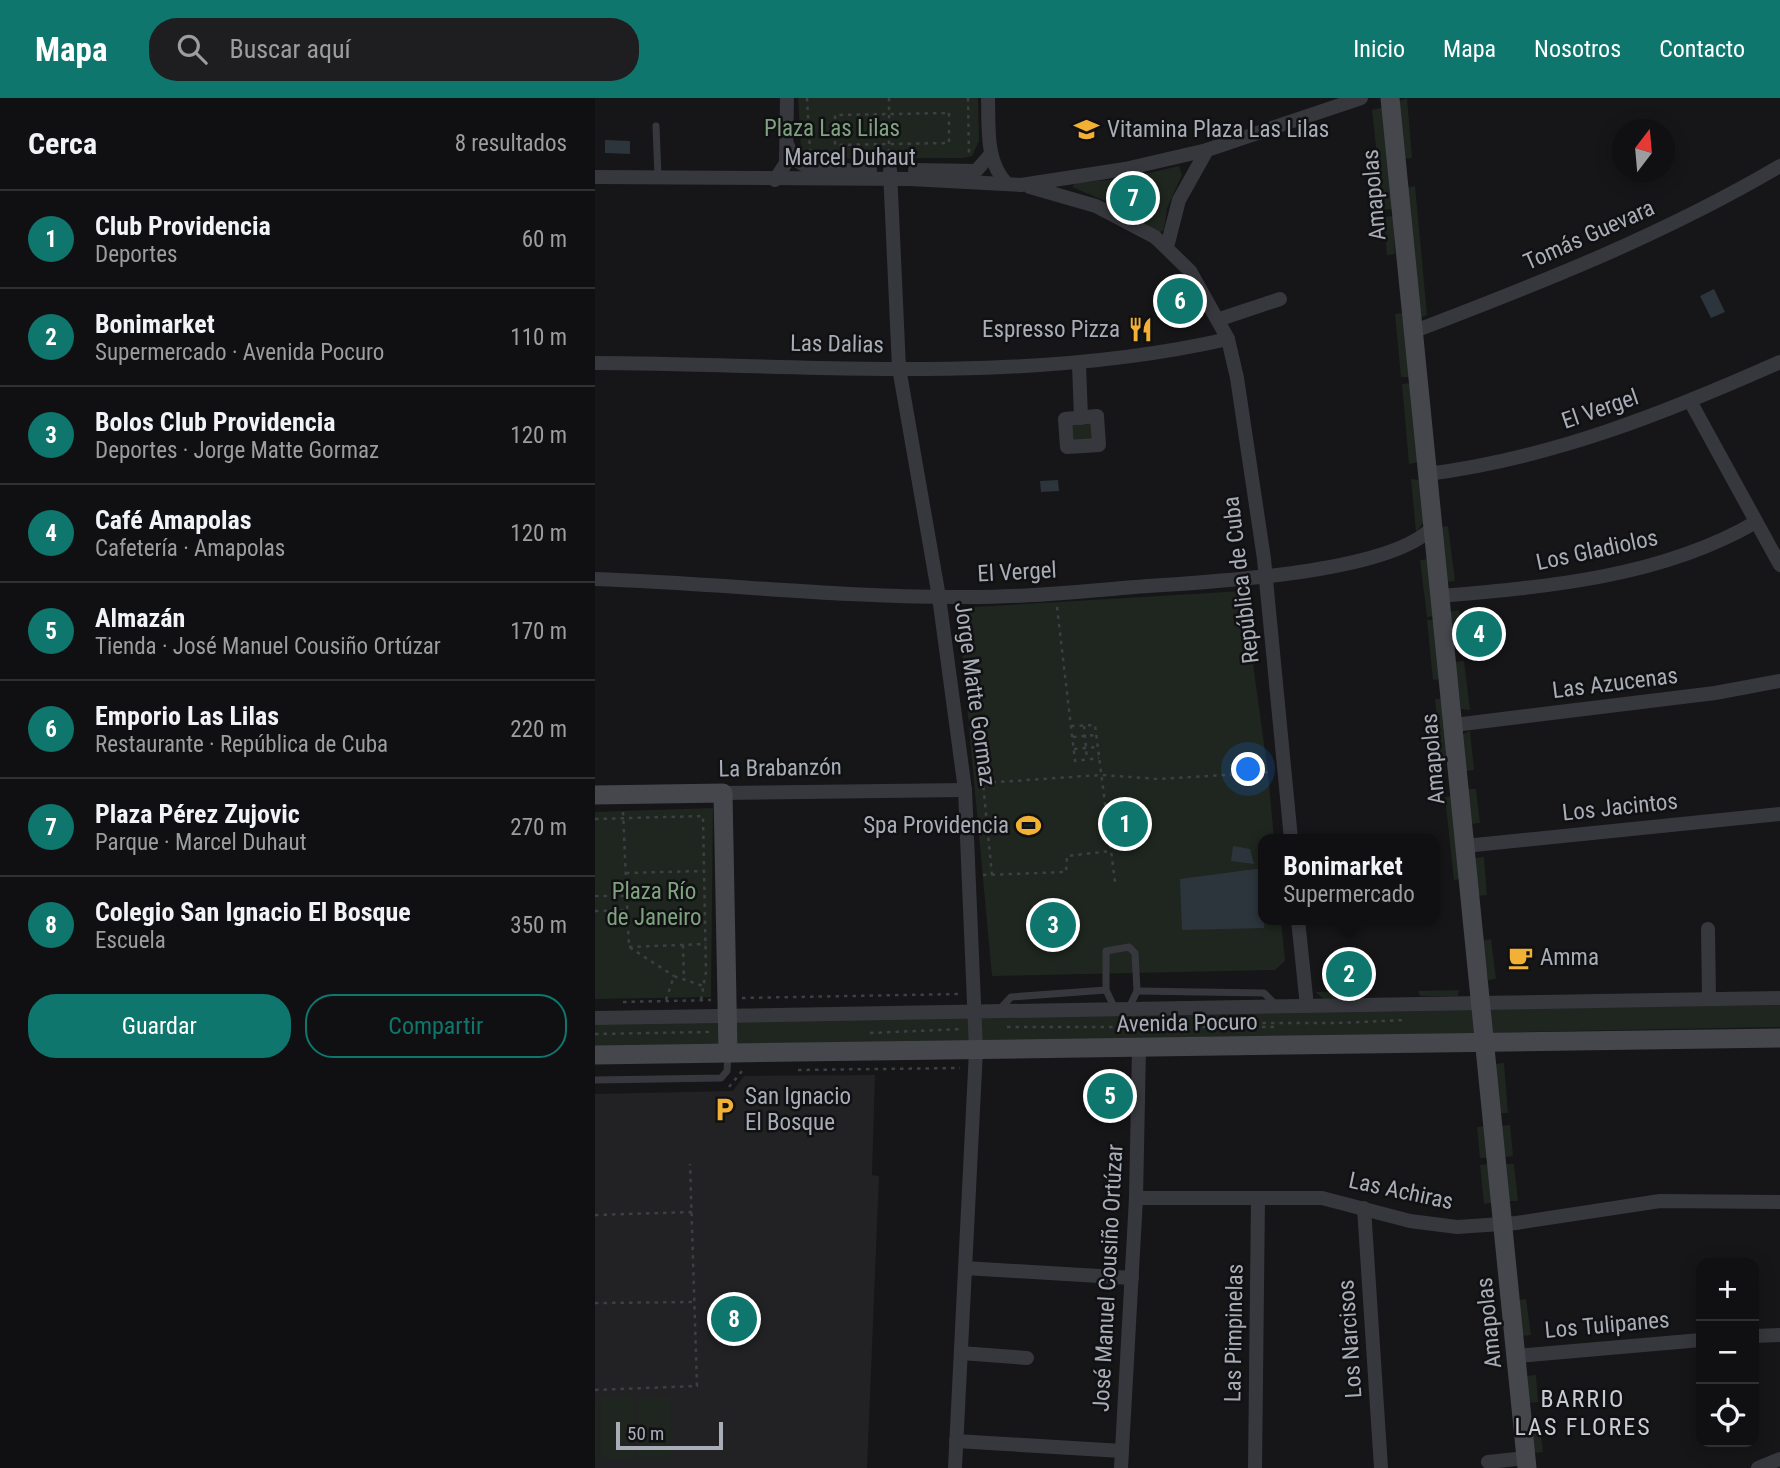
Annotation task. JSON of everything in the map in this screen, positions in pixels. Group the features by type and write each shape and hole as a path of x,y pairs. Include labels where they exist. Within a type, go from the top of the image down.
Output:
{"street":[{"path":"775,180 786,163 787,98"},
{"path":"988,98 991,155 999,176 1014,185"},
{"name":"Marcel Duhaut","path":"1014,185 1125,169 1207,150 1361,98"},
{"name":"Amapolas","path":"1390,98 1527,1463 1487,1462"},
{"path":"788,146 798,163 811,168 890,175 969,171 981,168 991,155"},
{"path":"1167,247 1179,200 1207,150"},
{"name":"Tomás Guevara","path":"1412,332 1580,268 1744,187 1780,166"},
{"name":"Marcel Duhaut","path":"595,177 775,180 890,175 1014,185 1103,209 1137,226 1167,247"},
{"name":"Jorge Matte Gormaz","path":"890,175 899,368 939,597 965,790 976,1058 955,1468"},
{"name":"República de Cuba","path":"1167,247 1190,271 1220,319 1229,339 1266,577 1291,834"},
{"path":"1220,319 1280,299"},
{"name":"Las Dalias","path":"595,363 899,368 1079,363 1229,339"},
{"name":"El Vergel","path":"1427,474 1492,466 1538,454 1690,401 1780,362"},
{"path":"1079,363 1081,418"},
{"path":"1690,401 1780,565"},
{"name":"Los Gladiolos","path":"1440,596 1549,586 1598,577 1704,548 1756,522"},
{"name":"El Vergel","path":"595,579 939,597 1055,594 1266,577 1360,560 1415,542 1432,528"},
{"name":"Las Azucenas","path":"1454,725 1715,693 1780,681"},
{"name":"La Brabanzón","path":"595,795 965,790"},
{"path":"723,793 736,1007 728,1062"},
{"name":"Los Jacintos","path":"1465,846 1780,814"},
{"path":"1299,925 1307,1006"},
{"path":"1708,929 1709,999"},
{"name":"Avenida Pocuro","path":"595,1018 736,1007 976,1012 1780,998"},
{"name":"Avenida Pocuro","path":"595,1055 728,1062 749,1053 976,1058 1139,1048 1780,1038"},
{"name":"José Manuel Cousiño Ortúzar","path":"1121,1468 1136,1198 1139,1048"},
{"name":"Las Achiras","path":"1136,1198 1322,1198 1410,1221 1457,1227 1504,1224 1660,1201 1780,1202"},
{"name":"Las Pimpinelas","path":"1255,1468 1258,1198"},
{"name":"Los Narcisos","path":"1364,1208 1381,1468"},
{"path":"965,1268 1132,1278"},
{"path":"1759,1336 1780,1335"},
{"name":"Los Tulipanes","path":"1517,1356 1696,1340"},
{"path":"961,1353 1027,1358"},
{"path":"956,1441 1122,1451"},
{"path":"1758,1468 1780,1460"}],"lane":[{"path":"656,126 658,178"},
{"path":"1129,947 1135,953 1137,991 1122,1009 1106,990 1106,951 1129,947"},
{"path":"997,1011 1011,997 1106,990"},
{"path":"1137,991 1264,993 1278,1007"},
{"path":"595,1080 721,1078 728,1062"}],"path":[{"path":"807,98 811,168"},
{"path":"889,98 889,146"},
{"path":"968,98 969,171"},
{"path":"949,113 949,143 889,146 835,145 835,115 949,113"},
{"path":"1056,603 1075,761 1099,758"},
{"path":"1071,726 1095,725 1115,882"},
{"path":"1084,726 1087,759"},
{"path":"1073,737 1096,735"},
{"path":"1074,749 1098,747"},
{"path":"992,875 983,783 1101,775 1159,779 1268,773"},
{"path":"623,794 629,947"},
{"path":"701,1000 706,944 703,817"},
{"path":"595,819 670,818"},
{"path":"982,875 1066,872 1067,856 1111,851"},
{"path":"626,873 704,871"},
{"path":"595,896 627,895"},
{"path":"595,911 627,910"},
{"path":"629,947 706,944"},
{"path":"683,945 684,980"},
{"path":"629,947 674,976 703,986"},
{"path":"666,1001 674,976"},
{"path":"616,1002 701,1000 736,1007 975,993"},
{"path":"728,1062 747,1070 749,1053"},
{"path":"797,1070 976,1058"},
{"path":"595,1390 697,1386 697,1302 690,1164"},
{"path":"595,1215 693,1212"},
{"path":"595,1303 697,1302"}],"shaded area":[{"path":"605,140 630,141 630,154 605,153"},
{"path":"1714,289 1725,312 1711,318 1700,296"},
{"path":"1058,480 1059,491 1041,492 1040,481"},
{"path":"1233,846 1250,849 1254,864 1231,861"},
{"path":"1258,869 1258,925 1264,925 1264,928 1182,930 1180,879"},
{"path":"875,1075 872,1175 879,1176 867,1468 595,1468 595,1094 733,1091 744,1076"}],"green space":[{"name":"Plaza Las Lilas","path":"798,98 978,98 979,141 972,156 964,158 809,159 801,150"},
{"path":"1407,98 1412,158 1403,159 1397,102"},
{"path":"1384,107 1392,209 1383,210 1372,110"},
{"path":"1179,166 1182,175 1167,208 1164,230 1159,233 1115,205 1072,187 1075,183 1128,178"},
{"path":"1415,186 1427,315 1422,317 1418,315 1406,188"},
{"path":"1393,216 1395,254 1387,255 1384,217"},
{"path":"1402,313 1410,377 1401,377 1395,314"},
{"path":"1411,383 1419,462 1409,464 1402,384"},
{"path":"1092,422 1093,440 1071,441 1070,423"},
{"path":"1411,479 1420,480 1424,522 1416,532"},
{"path":"1448,526 1455,581 1446,582 1441,527"},
{"path":"1429,559 1436,616 1427,617 1420,560"},
{"path":"1243,591 1268,773 1274,834 1258,834 1258,925 1281,925 1285,961 1275,970 992,976 958,608"},
{"path":"1459,610 1462,647 1452,648 1449,612"},
{"path":"1427,620 1436,620 1442,679 1433,680"},
{"path":"1464,661 1470,710 1461,709 1455,662"},
{"path":"1435,699 1444,699 1450,761 1441,762"},
{"path":"1470,731 1474,770 1465,771 1461,735"},
{"path":"1467,789 1476,789 1480,823 1471,824"},
{"path":"1454,796 1462,879 1454,880 1445,797"},
{"name":"Plaza Río de Janeiro","path":"713,808 711,997 595,999 595,812"},
{"path":"1484,857 1487,895 1477,896 1475,858"},
{"path":"1491,939 1496,979 1488,980 1482,941"},
{"path":"1459,990 1458,996 1420,996 1418,991"},
{"path":"1316,992 1357,992 1356,998 1323,999"},
{"path":"1780,1005 1780,1027 595,1050 595,1022"},
{"path":"1504,1063 1508,1113 1500,1113 1495,1064"},
{"path":"1510,1125 1513,1156 1504,1157 1501,1126"},
{"path":"1486,1126 1489,1158 1480,1158 1477,1127"},
{"path":"1488,1164 1492,1203 1484,1204 1480,1165"},
{"path":"1505,1164 1514,1164 1518,1201 1509,1201"},
{"path":"1526,1299 1531,1335 1522,1336 1518,1300"},
{"path":"1536,1375 1538,1402 1528,1403 1527,1376"},
{"path":"638,1397 670,1397 671,1457 638,1458"},
{"path":"595,1398 598,1398 599,1459 595,1459"},
{"path":"601,1398 634,1398 635,1458 602,1459"},
{"path":"1539,1420 1543,1452 1534,1453 1530,1422"}],"place":[{"name":"Vitamina Plaza Las Lilas","path":"1087,129"},
{"name":"Plaza Pérez Zujovic","path":"1133,198"},
{"name":"Emporio Las Lilas","path":"1180,301"},
{"name":"Espresso Pizza","path":"1140,329"},
{"name":"Café Amapolas","path":"1479,634"},
{"name":"Club Providencia","path":"1125,824"},
{"name":"Spa Providencia","path":"1029,825"},
{"name":"Bolos Club Providencia","path":"1053,925"},
{"name":"Amma","path":"1520,957"},
{"name":"Bonimarket","path":"1349,974"},
{"name":"Almazán","path":"1110,1096"},
{"name":"San Ignacio El Bosque","path":"725,1109"},
{"name":"Colegio San Ignacio El Bosque","path":"734,1319"}],"district":[{"name":"BARRIO LAS FLORES","path":"1583,1413"}]}
